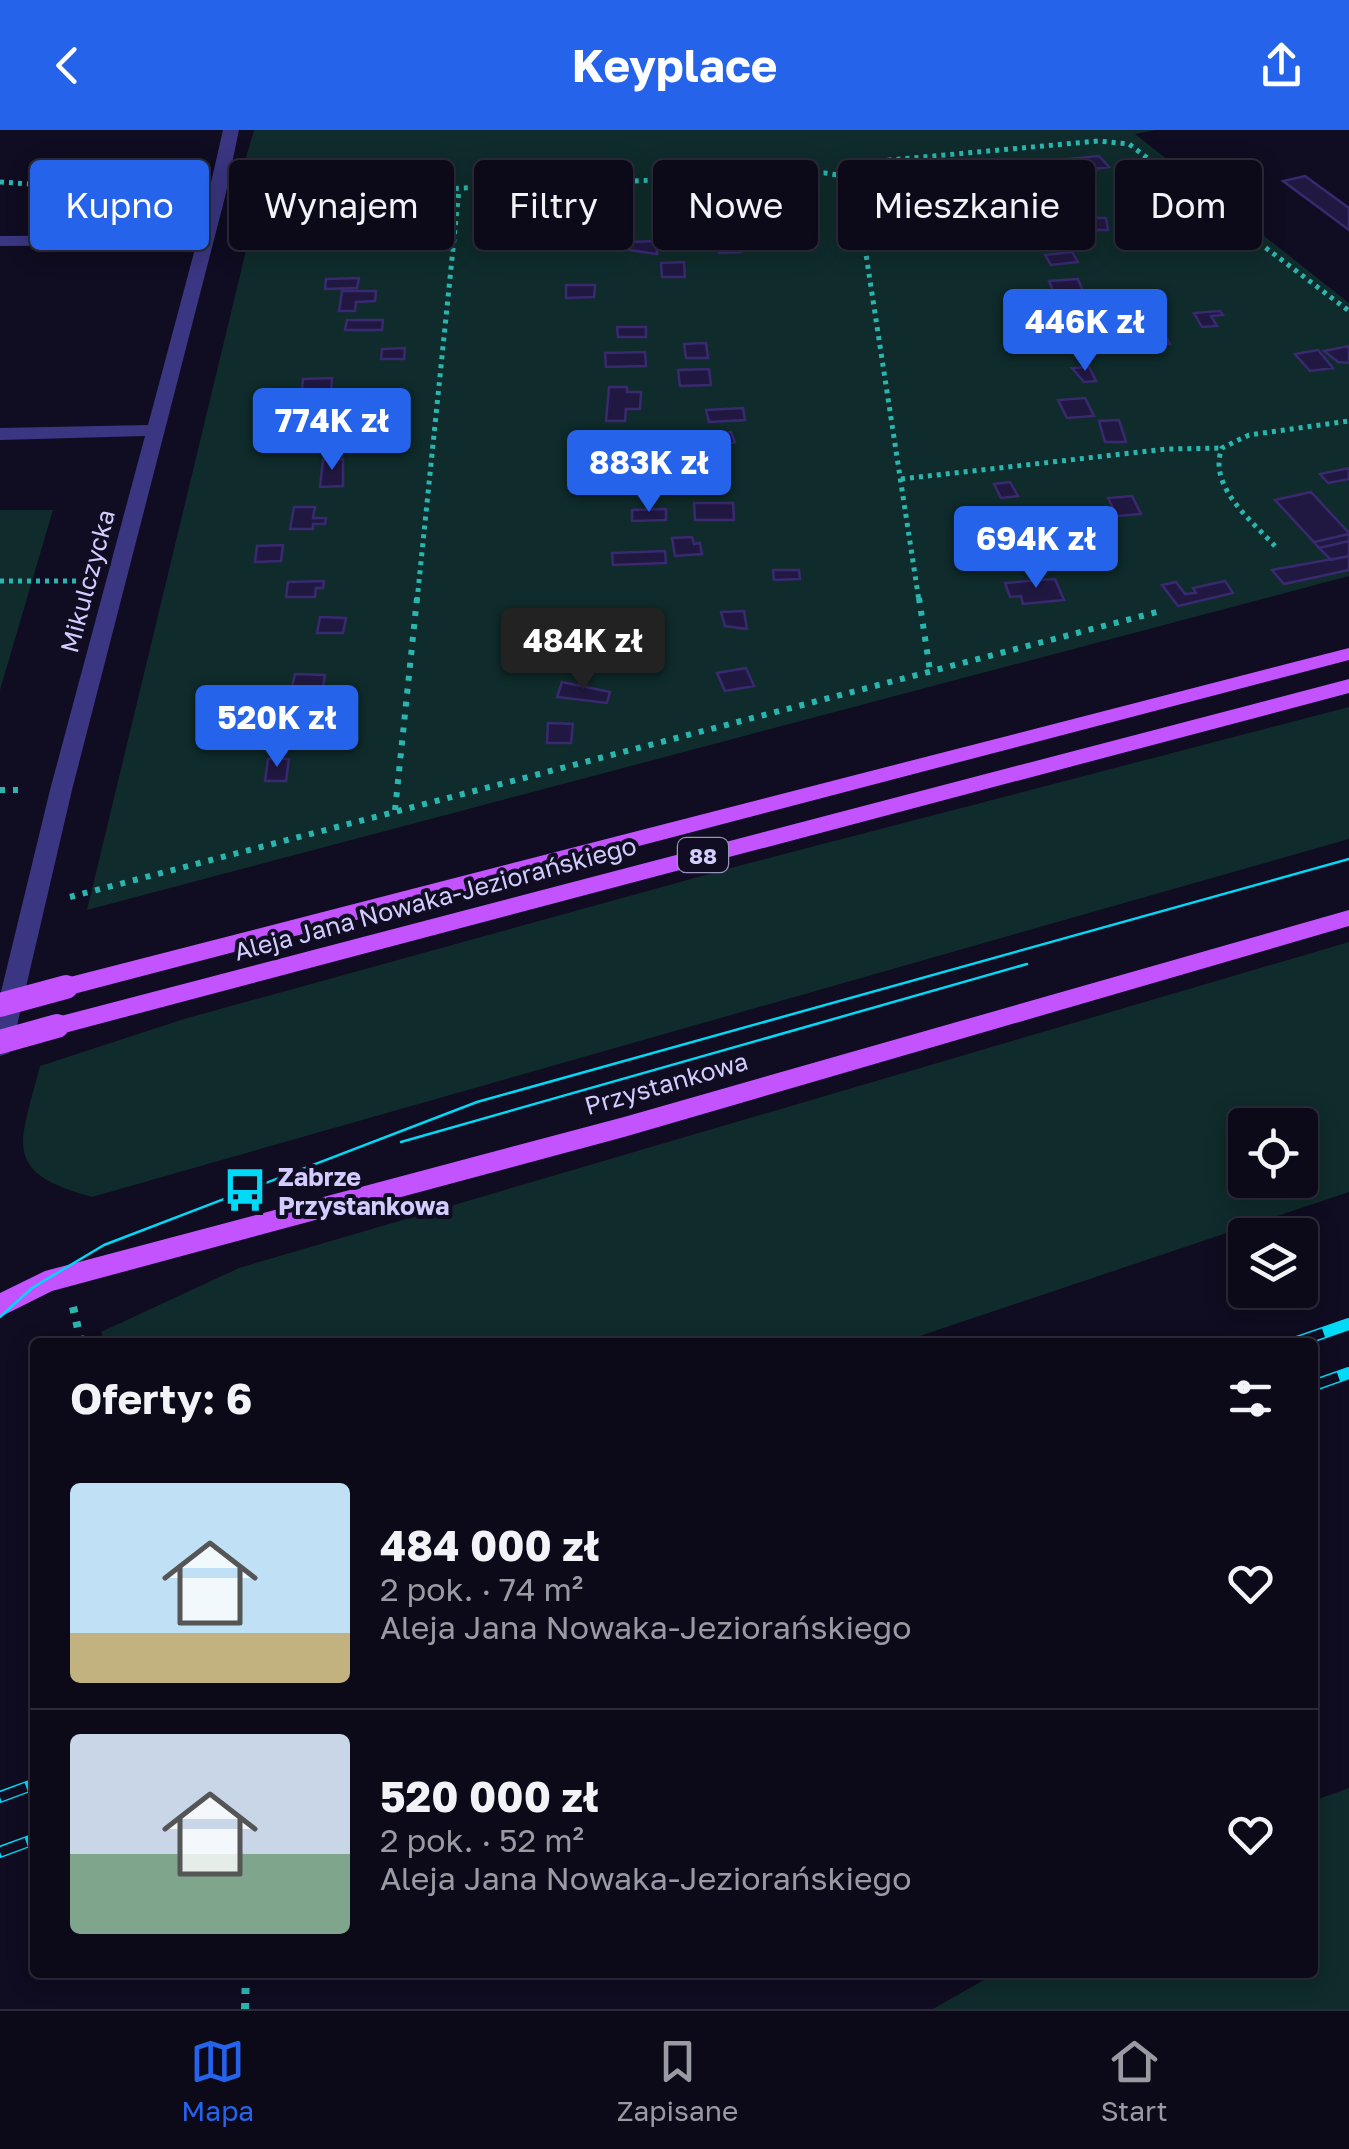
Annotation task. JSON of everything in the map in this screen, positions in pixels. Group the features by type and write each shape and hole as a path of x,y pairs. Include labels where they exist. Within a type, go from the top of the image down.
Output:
{"main road":[{"name":"Aleja Jana Nowaka-Jeziorańskiego","path":"0,1005 1349,654"},
{"name":"Aleja Jana Nowaka-Jeziorańskiego","path":"0,1044 1349,686"},
{"name":"Przystankowa","path":"0,1306 45,1282 624,1127 1349,918"}],"street":[{"name":"Mikulczycka","path":"209,228 231,130"},
{"path":"0,241 30,241"},
{"name":"Mikulczycka","path":"0,1044 203,250"},
{"path":"0,434 156,430"}],"path":[{"path":"890,160 1098,141 1129,144 1141,149 1349,311"},
{"path":"0,182 217,197 838,175"},
{"path":"395,810 458,190"},
{"path":"865,250 930,670"},
{"path":"1275,546 1228,491 1218,468 1218,455 1227,443 1246,437 1349,421"},
{"path":"901,479 1168,449 1223,448"},
{"path":"0,581 116,581"},
{"path":"34,904 91,893 1157,612"},
{"path":"245,2009 246,1978"}],"green space":[{"path":"254,130 1156,130 1135,134 1168,160 1115,160 1115,250 1262,250 1262,234 1349,303 1349,576 87,910 246,250 454,250 454,160 245,160"},
{"path":"0,510 53,510 0,690"},
{"path":"1349,707 1349,839 92,1197 42,1177 24,1152 23,1136 40,1066 184,1019 738,866"},
{"path":"1349,942 1349,1192 1272,1218 1228,1218 1228,1233 914,1338 103,1338 101,1332 239,1268"},
{"path":"1349,1788 1349,2009 933,2009 987,1978 1318,1978 1318,1799"}],"building":[{"path":"1099,156 1109,167 1095,169 1095,160 1066,159"},
{"path":"1305,176 1349,208 1349,230 1283,181"},
{"path":"1095,218 1106,218 1108,230 1095,230"},
{"path":"653,241 657,254 629,250 633,250 633,242"},
{"path":"1072,252 1078,262 1051,265 1045,255"},
{"path":"684,262 685,277 662,277 661,263"},
{"path":"359,278 357,288 325,289 326,279"},
{"path":"1078,279 1084,294 1053,291 1049,281"},
{"path":"566,285 595,285 594,297 566,298"},
{"path":"342,291 376,291 375,301 356,302 355,311 339,311"},
{"path":"1220,311 1223,315 1211,316 1217,326 1202,327 1194,313"},
{"path":"1088,312 1091,322 1060,323 1057,313"},
{"path":"1156,319 1170,344 1158,344 1144,320"},
{"path":"347,320 383,320 382,330 345,330"},
{"path":"617,327 646,327 646,337 618,337"},
{"path":"1132,338 1138,349 1076,352 1072,343"},
{"path":"706,343 708,358 686,358 684,344"},
{"path":"1349,346 1349,363 1338,362 1324,351"},
{"path":"405,348 404,359 381,359 382,349"},
{"path":"1318,350 1333,368 1310,371 1295,354"},
{"path":"645,352 646,366 606,367 605,353"},
{"path":"1089,367 1096,381 1084,382 1072,368"},
{"path":"709,369 711,385 680,386 678,370"},
{"path":"332,378 331,389 302,390 303,379"},
{"path":"609,387 641,392 640,409 626,409 625,421 606,421"},
{"path":"1085,398 1094,416 1067,418 1058,400"},
{"path":"312,401 331,401 329,419 309,420"},
{"path":"743,408 745,420 709,422 706,410"},
{"path":"1119,420 1126,442 1105,442 1099,421"},
{"path":"731,432 735,442 730,446 697,445 694,436"},
{"path":"612,433 614,452 570,454 569,436"},
{"path":"651,451 679,453 679,463 652,464"},
{"path":"343,459 343,486 320,487 323,460"},
{"path":"1349,468 1349,479 1328,483 1320,474"},
{"path":"721,470 725,482 698,484 695,472"},
{"path":"1010,482 1018,496 1001,498 994,484"},
{"path":"1311,492 1349,534 1314,542 1275,500"},
{"path":"1132,496 1141,514 1117,516 1108,498"},
{"path":"694,503 733,503 734,520 695,520"},
{"path":"294,507 315,507 313,518 326,518 325,524 313,524 313,529 290,529"},
{"path":"666,509 666,520 632,521 632,510"},
{"path":"1349,534 1349,541 1319,548 1314,542"},
{"path":"692,537 694,544 700,543 702,554 675,556 672,538"},
{"path":"1022,537 1028,552 1007,553 1002,538"},
{"path":"1349,541 1349,556 1331,560 1319,548"},
{"path":"283,545 281,561 255,562 257,546"},
{"path":"665,551 666,563 613,565 612,553"},
{"path":"1349,556 1349,570 1284,584 1272,570"},
{"path":"773,570 799,570 800,579 774,580"},
{"path":"1055,579 1064,600 1023,604 1021,596 1010,597 1005,583"},
{"path":"324,581 323,588 316,588 315,597 286,597 288,582"},
{"path":"1225,581 1233,593 1178,606 1162,585 1176,582 1185,594 1196,593 1193,588"},
{"path":"744,611 747,629 725,626 721,612"},
{"path":"320,617 346,618 343,633 317,633"},
{"path":"629,624 663,624 663,642 629,642"},
{"path":"746,668 754,686 725,691 717,673"},
{"path":"295,674 325,675 322,692 291,691"},
{"path":"562,682 610,692 607,703 557,697"},
{"path":"277,718 312,719 308,737 274,736"},
{"path":"548,723 573,724 571,743 547,743"},
{"path":"268,759 289,759 286,781 265,781"}],"tram line":[{"path":"0,1317 32,1288 104,1245 477,1102 1349,859"},
{"path":"401,1142 1027,964"}],"railway":[{"path":"1309,1338 1349,1324"},
{"path":"1318,1384 1349,1373"},
{"path":"0,1797 30,1786"},
{"path":"0,1852 30,1841"}],"place":[{"name":"Zabrze Przystankowa","path":"245,1190"}]}
